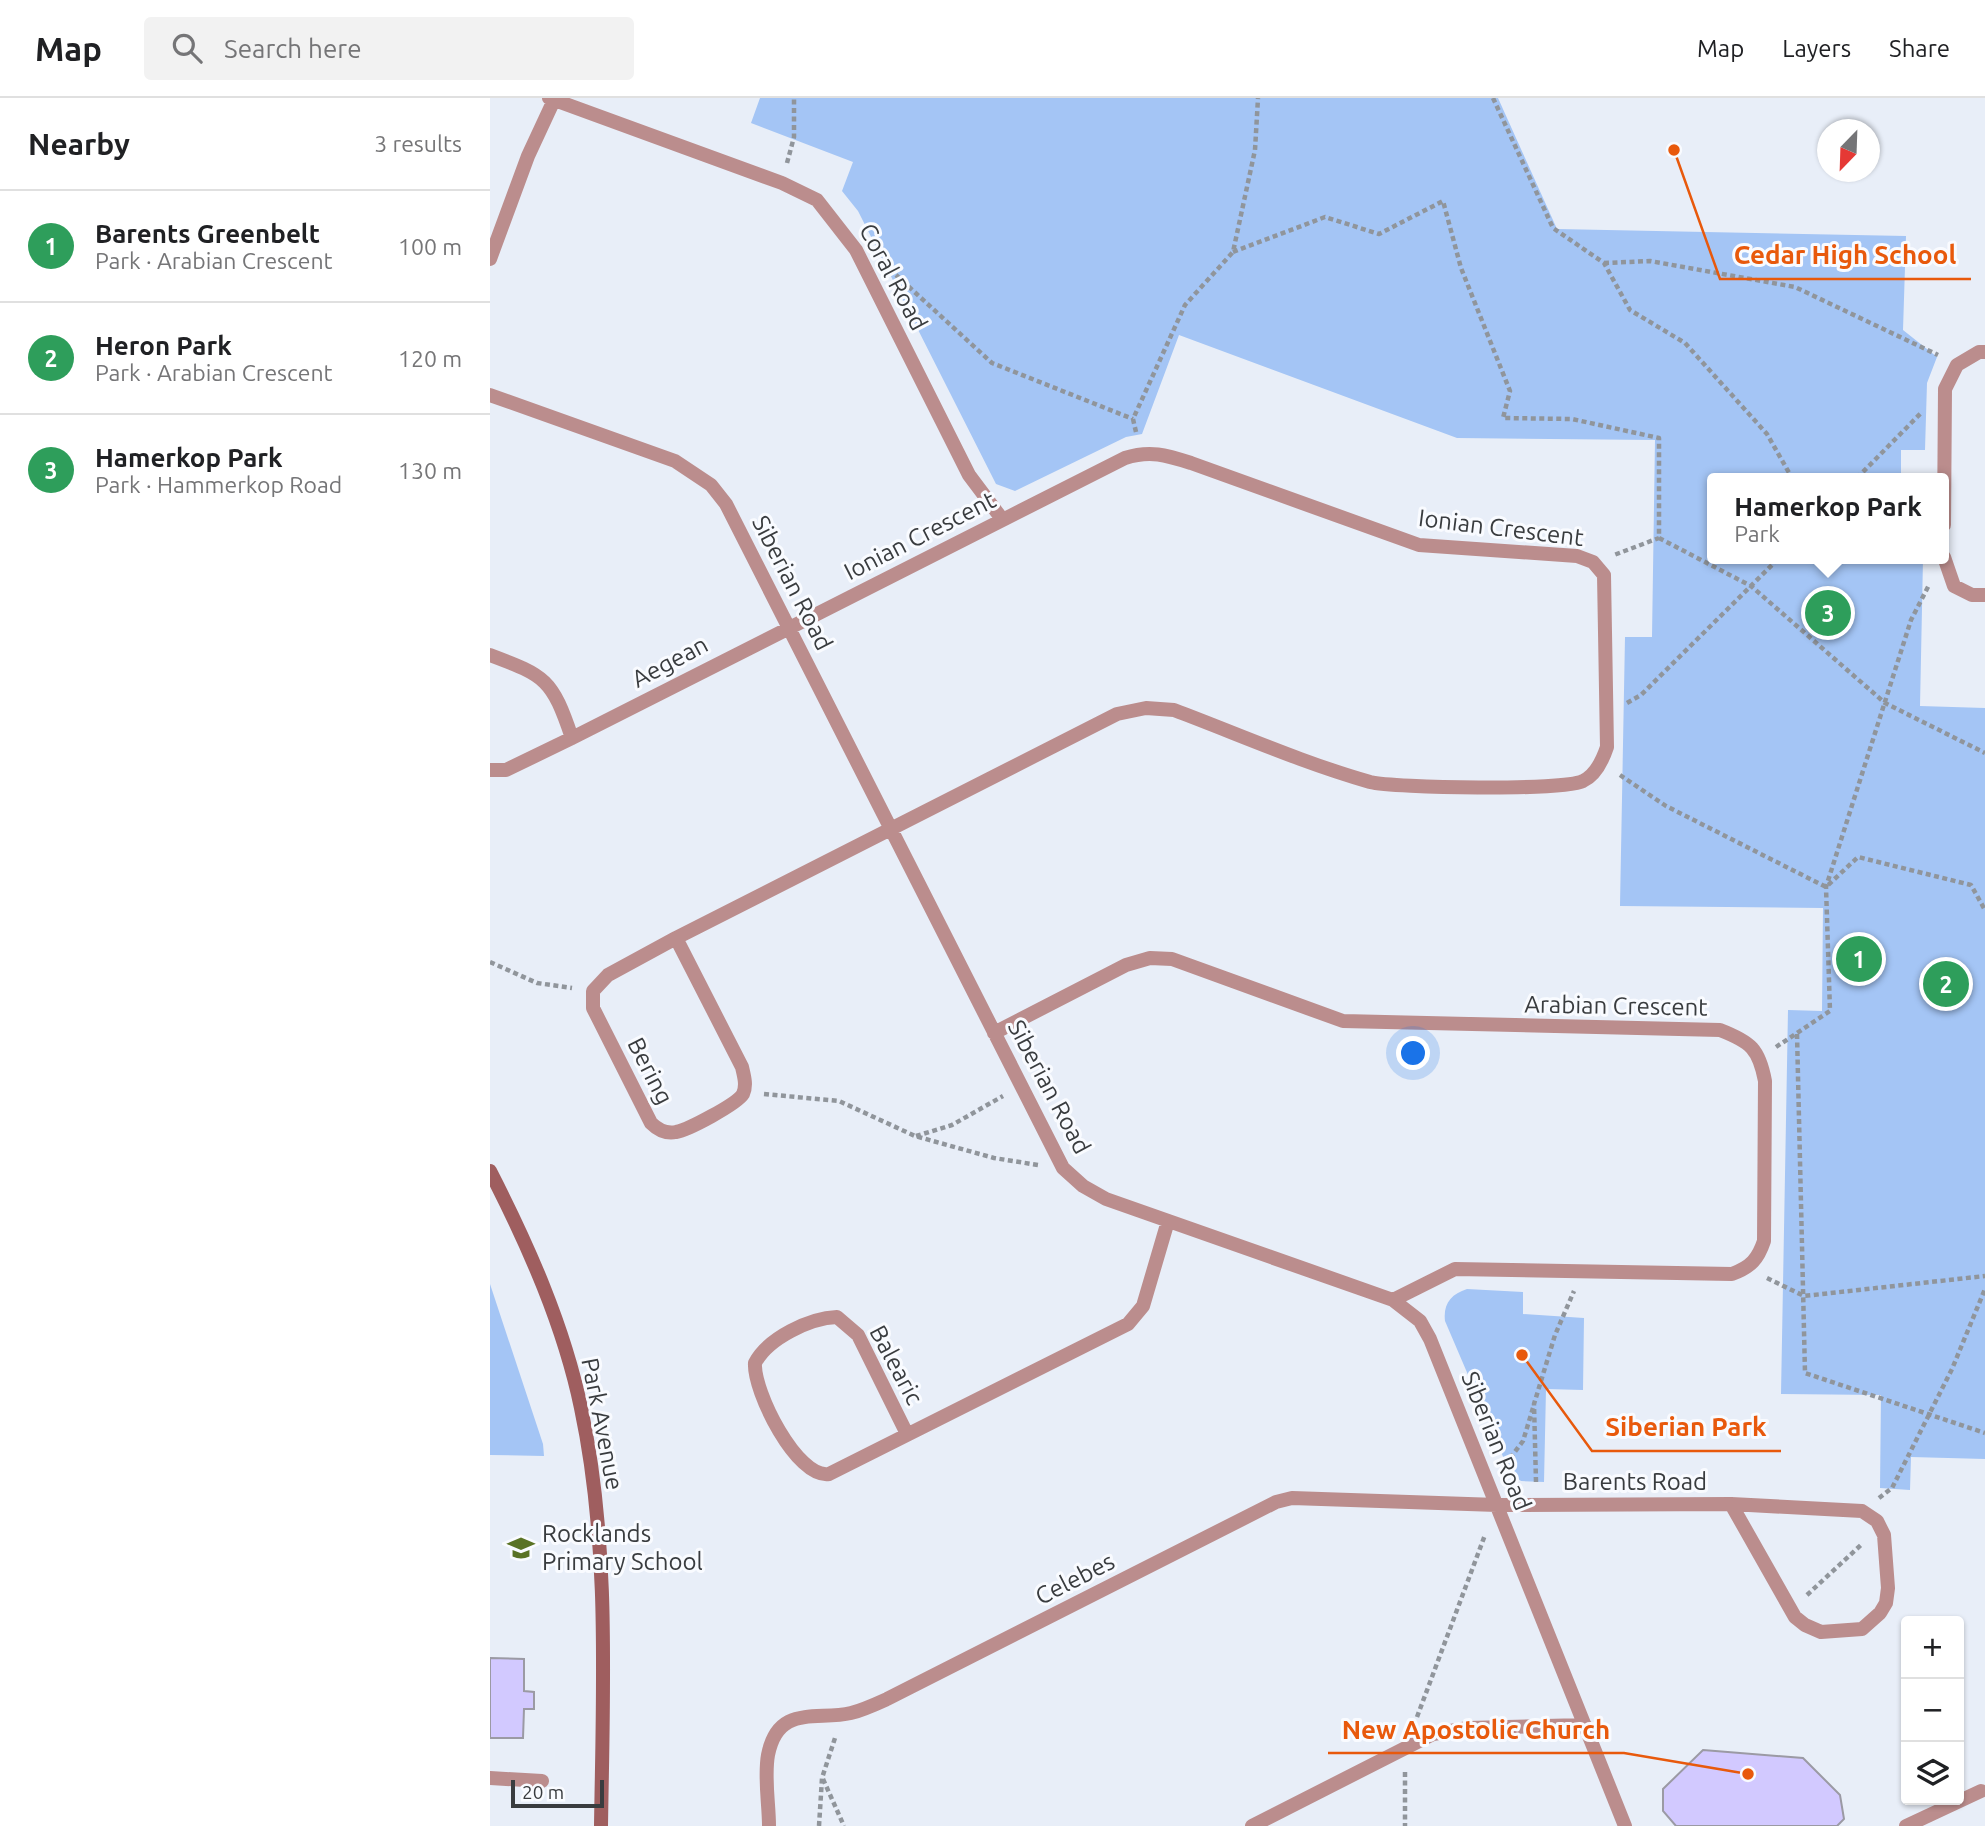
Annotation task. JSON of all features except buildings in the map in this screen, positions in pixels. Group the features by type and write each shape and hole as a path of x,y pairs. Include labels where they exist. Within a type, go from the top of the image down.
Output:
{"street":[{"path":"490,259 551,99"},
{"name":"Coral Road","path":"551,99 782,183 817,200 856,250 969,475 1002,519"},
{"path":"1944,473 1945,388 1957,365 1979,352 1985,352"},
{"name":"Siberian Road","path":"490,395 675,461 698,474 726,504 1063,1168 1083,1186 1107,1199 1393,1300 1408,1309 1426,1329 1625,1826"},
{"name":"Ionian Crescent","path":"789,628 1125,458 1156,452 1419,545 1559,553 1593,562 1604,575 1606,747 1601,764"},
{"path":"1946,564 1954,586 1972,594 1985,595"},
{"name":"Aegean","path":"490,770 506,770 789,628"},
{"path":"490,656 536,672 548,683 572,738"},
{"path":"593,991 608,975 677,938 1117,714 1146,708 1174,710 1383,784 1417,787 1559,785 1583,781 1601,764"},
{"path":"677,938 742,1067 746,1082 744,1092"},
{"name":"Arabian Crescent","path":"994,1033 1126,965 1150,958 1172,959 1343,1021 1720,1030 1745,1040 1760,1058"},
{"name":"Bering","path":"593,991 593,1008 651,1123 657,1129 677,1132 731,1105 744,1092"},
{"path":"1393,1300 1455,1269 1732,1274 1746,1269 1758,1257 1764,1241 1765,1082 1760,1058"},
{"name":"Park Avenue","path":"490,1171 515,1221 547,1297 582,1408 601,1584 601,1826"},
{"name":"Balearic","path":"907,1433 858,1335 837,1317 823,1317 769,1344 755,1363 757,1386 797,1460 817,1475 830,1474 1128,1324 1143,1306 1168,1221"},
{"name":"Celebes","path":"769,1826 767,1757 777,1733 789,1722 804,1715 850,1713 887,1699 1276,1502 1300,1498 1497,1505"},
{"name":"Barents Road","path":"1731,1504 1795,1617"},
{"name":"Barents Road","path":"1497,1505 1731,1504 1862,1511"},
{"path":"1795,1617 1821,1632 1862,1629 1874,1621 1886,1603 1884,1535 1877,1521 1862,1511"},
{"path":"1252,1826 1433,1734 1452,1729 1585,1725"},
{"path":"490,1778 542,1781"},
{"path":"1906,1826 1981,1791"}],"path":[{"path":"794,98 794,138"},
{"path":"1233,252 1255,150 1258,98"},
{"path":"1493,98 1553,228 1604,263 1630,310 1685,343 1767,434 1789,473"},
{"path":"1140,453 1133,419 1185,305 1233,252 1325,217 1379,234 1443,201 1461,268 1510,391 1503,418 1572,419 1659,438 1659,538"},
{"path":"1604,263 1650,261 1795,287 1896,332 1957,365"},
{"path":"893,272 992,363 1133,419"},
{"path":"1862,473 1945,388"},
{"path":"1593,562 1659,538 1707,563"},
{"path":"1709,564 1751,586 1885,703 1985,753"},
{"path":"1606,714 1642,695 1773,564"},
{"path":"1760,1058 1830,1011 1826,887 1911,620 1930,583"},
{"path":"1601,764 1666,806 1826,887"},
{"path":"1826,887 1858,857 1971,885 1985,910"},
{"path":"490,962 537,983 593,991"},
{"path":"1797,1034 1805,1373 1985,1433"},
{"path":"915,1136 952,1125 1021,1085"},
{"path":"744,1092 839,1101 915,1136 994,1158 1063,1168"},
{"path":"1746,1269 1804,1296 1985,1276"},
{"path":"1482,1468 1505,1465 1523,1441 1555,1335 1582,1271"},
{"path":"1862,1511 1892,1488 1952,1369 1985,1289"},
{"path":"1534,1404 1539,1505"},
{"path":"1405,1826 1405,1749 1497,1505"},
{"path":"1795,1617 1799,1603 1864,1542 1884,1535"},
{"path":"819,1826 822,1778 838,1728 850,1713"},
{"path":"822,1778 844,1826"}],"shaded area":[{"path":"760,98 1498,98 1557,229 1906,236 1903,330 1937,357 1927,383 1925,450 1901,450 1901,473 1707,473 1707,564 1923,564 1920,706 1985,708 1985,1459 1911,1457 1910,1490 1880,1488 1881,1395 1781,1394 1788,1010 1822,1011 1823,908 1620,906 1625,637 1652,637 1655,440 1457,438 1179,335 1142,434 1126,437 1015,491 996,484 858,211 842,191 853,162 751,123"},
{"path":"490,1284 543,1444 544,1456 490,1455"},
{"path":"1467,1289 1523,1292 1523,1314 1584,1318 1583,1390 1546,1389 1544,1482 1521,1481 1510,1473 1445,1321 1445,1310 1449,1301"}],"place":[{"name":"Cedar High School","path":"1674,150"},
{"name":"Hamerkop Park","path":"1828,613"},
{"name":"Barents Greenbelt","path":"1859,959"},
{"name":"Heron Park","path":"1946,984"},
{"name":"Siberian Park","path":"1522,1355"},
{"name":"Rocklands Primary School","path":"521,1548"},
{"name":"New Apostolic Church","path":"1748,1774"}]}
